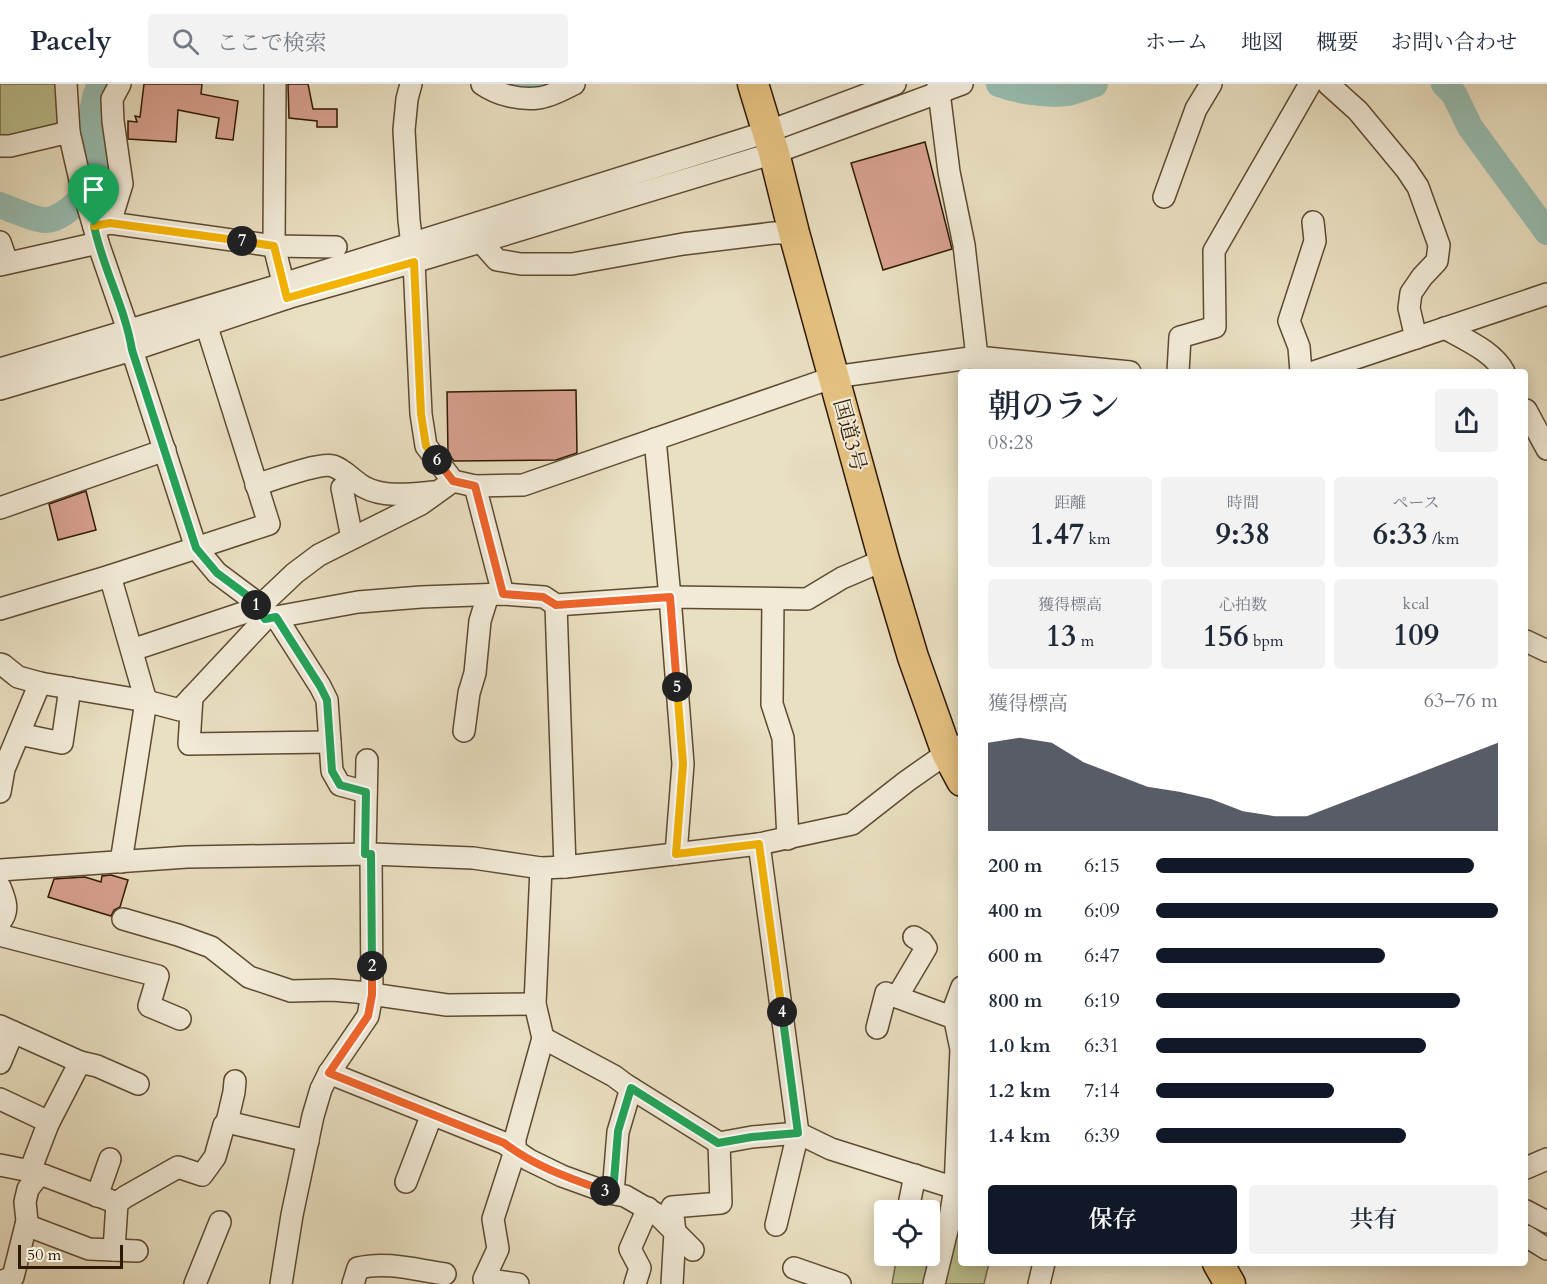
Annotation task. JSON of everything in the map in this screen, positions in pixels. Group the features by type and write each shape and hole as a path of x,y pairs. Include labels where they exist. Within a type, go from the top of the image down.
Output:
{"highway":[{"name":"国道3号","path":"753,84 884,560 913,657 954,749 958,765"},
{"path":"1220,1266 1230,1284"}],"street":[{"path":"66,84 69,132 80,180 101,231 130,340 196,548 217,573 252,599 320,686 327,700 332,771 340,785 366,792"},
{"path":"101,231 122,184 112,99 120,84"},
{"path":"275,84 274,246 285,291"},
{"path":"411,84 404,130 409,220 414,253 421,414 426,446 446,486"},
{"path":"483,84 491,90 515,98 539,98 574,84"},
{"path":"770,143 895,84"},
{"path":"0,389 130,340 770,143 938,88 962,84"},
{"path":"1164,197 1196,109 1211,84"},
{"path":"1178,369 1180,337 1215,327 1214,251 1310,84"},
{"path":"1328,84 1358,111 1406,169 1418,187 1439,245 1437,261 1411,293 1409,308 1416,338"},
{"path":"938,88 949,172 964,245 980,364"},
{"path":"0,146 10,146 69,132"},
{"path":"1301,369 1299,347 1289,321 1315,241 1313,222"},
{"path":"0,242 4,263 101,231 274,246 336,247"},
{"path":"479,233 497,260 521,264 572,264 683,244 774,233 794,233"},
{"path":"0,369 206,324 285,291"},
{"path":"1323,369 1547,294"},
{"path":"0,609 269,524 206,324"},
{"path":"1445,328 1489,354 1503,369"},
{"path":"256,485 315,467 332,465 365,488 407,495 446,486 523,485 834,377 980,364 1074,369"},
{"path":"1528,414 1547,449"},
{"path":"654,439 670,597 683,764 676,854"},
{"path":"0,508 165,450"},
{"path":"0,664 18,677 40,683 146,701 180,710 266,615 295,573 319,555 421,504 446,486"},
{"path":"464,731 468,693 475,673 480,621 496,595 475,486"},
{"path":"342,488 352,538"},
{"path":"132,650 266,615 358,602 421,597 496,595 543,597 556,605 670,597 807,599 843,578 884,560"},
{"path":"110,576 146,701 121,862"},
{"path":"773,599 772,704 783,738 788,839"},
{"path":"556,605 565,867"},
{"path":"1528,642 1547,651"},
{"path":"0,792 4,769 40,683"},
{"path":"19,734 62,743 70,688"},
{"path":"192,697 189,744 330,742"},
{"path":"0,870 187,857 368,854 473,858 541,868 759,844 852,824 907,781 954,749"},
{"path":"281,1284 292,1215 321,1089 329,1073 368,1016 372,995 367,760"},
{"path":"759,844 798,1133 776,1225"},
{"path":"518,1284 484,1279 498,1249 493,1219 515,1151 515,1138 543,1038 534,1004 541,868"},
{"path":"0,887 6,903 5,916 0,922"},
{"path":"123,919 211,947 249,977 291,991 332,990 447,1005 534,1004"},
{"path":"0,930 3,936 158,976 149,1006 180,1019"},
{"path":"897,998 926,948 914,937"},
{"path":"877,1028 886,993 954,1018"},
{"path":"958,998 953,1011 958,1036"},
{"path":"0,1063 7,1029 80,1062 98,1066 138,1084"},
{"path":"543,1038 614,1076 718,1143 798,1133 831,1149 915,1175 957,1177"},
{"path":"0,1282 12,1277 27,1221 25,1202 28,1189 49,1122 80,1062"},
{"path":"329,1073 504,1143 529,1160 562,1176 625,1196 658,1215 693,1250"},
{"path":"114,1250 117,1203 178,1167 202,1175 215,1157 224,1125 227,1122 235,1081"},
{"path":"613,1193 618,1131 631,1088"},
{"path":"0,1099 49,1122"},
{"path":"406,1182 432,1114"},
{"path":"227,1122 308,1141"},
{"path":"672,1284 675,1232 672,1207 721,1203 718,1143"},
{"path":"934,1284 956,1220 958,1145"},
{"path":"97,1196 110,1159"},
{"path":"1528,1167 1547,1159"},
{"path":"0,1164 44,1175 117,1203"},
{"path":"910,1200 915,1175"},
{"path":"634,1284 640,1268 630,1250 648,1208"},
{"path":"1528,1212 1547,1222"},
{"path":"195,1284 220,1222"},
{"path":"26,1225 89,1249 137,1251"},
{"path":"1528,1237 1547,1249"},
{"path":"353,1284 358,1268 370,1265 390,1265 445,1274"},
{"path":"1038,1284 1043,1266"},
{"path":"794,1268 840,1284"}],"green space":[{"path":"0,84 66,84 69,132 0,146"},
{"path":"940,1214 958,1222 958,1266 988,1266 984,1284 892,1284 895,1266 940,1266"}],"building":[{"path":"144,84 202,84 201,94 238,101 233,140 216,138 219,118 178,110 176,142 128,139 128,121 137,122 135,116 140,117"},
{"path":"288,84 308,84 313,109 337,109 337,127 317,127 317,121 289,118"},
{"path":"925,142 952,249 883,270 851,163"},
{"path":"576,390 577,453 556,460 454,461 448,453 447,392"},
{"path":"86,491 96,530 58,540 49,504"},
{"path":"111,875 128,880 120,907 114,910 111,916 48,897 54,879 85,877 101,882 102,876"}],"waterway":[{"path":"0,205 35,218 52,219 61,215 88,191 101,165 92,115 94,100 100,84"},
{"path":"510,84 532,88 554,84"},
{"path":"999,84 1024,91 1051,94 1068,93 1095,84"},
{"path":"1444,84 1454,94 1470,127 1547,232"}],"route":[{"path":"110,223 274,246 287,298 414,262 421,414 426,446 453,481 475,486 503,594 543,597 556,605 670,597 683,764 676,854 759,844 798,1133 718,1143 631,1088 618,1131 613,1193 609,1193 562,1176 529,1160 504,1143 329,1073 368,1016 372,995 371,854 365,854 366,792 340,785 332,771 327,700 276,617 265,619 252,599 217,573 196,548 94,226 110,223"}]}
